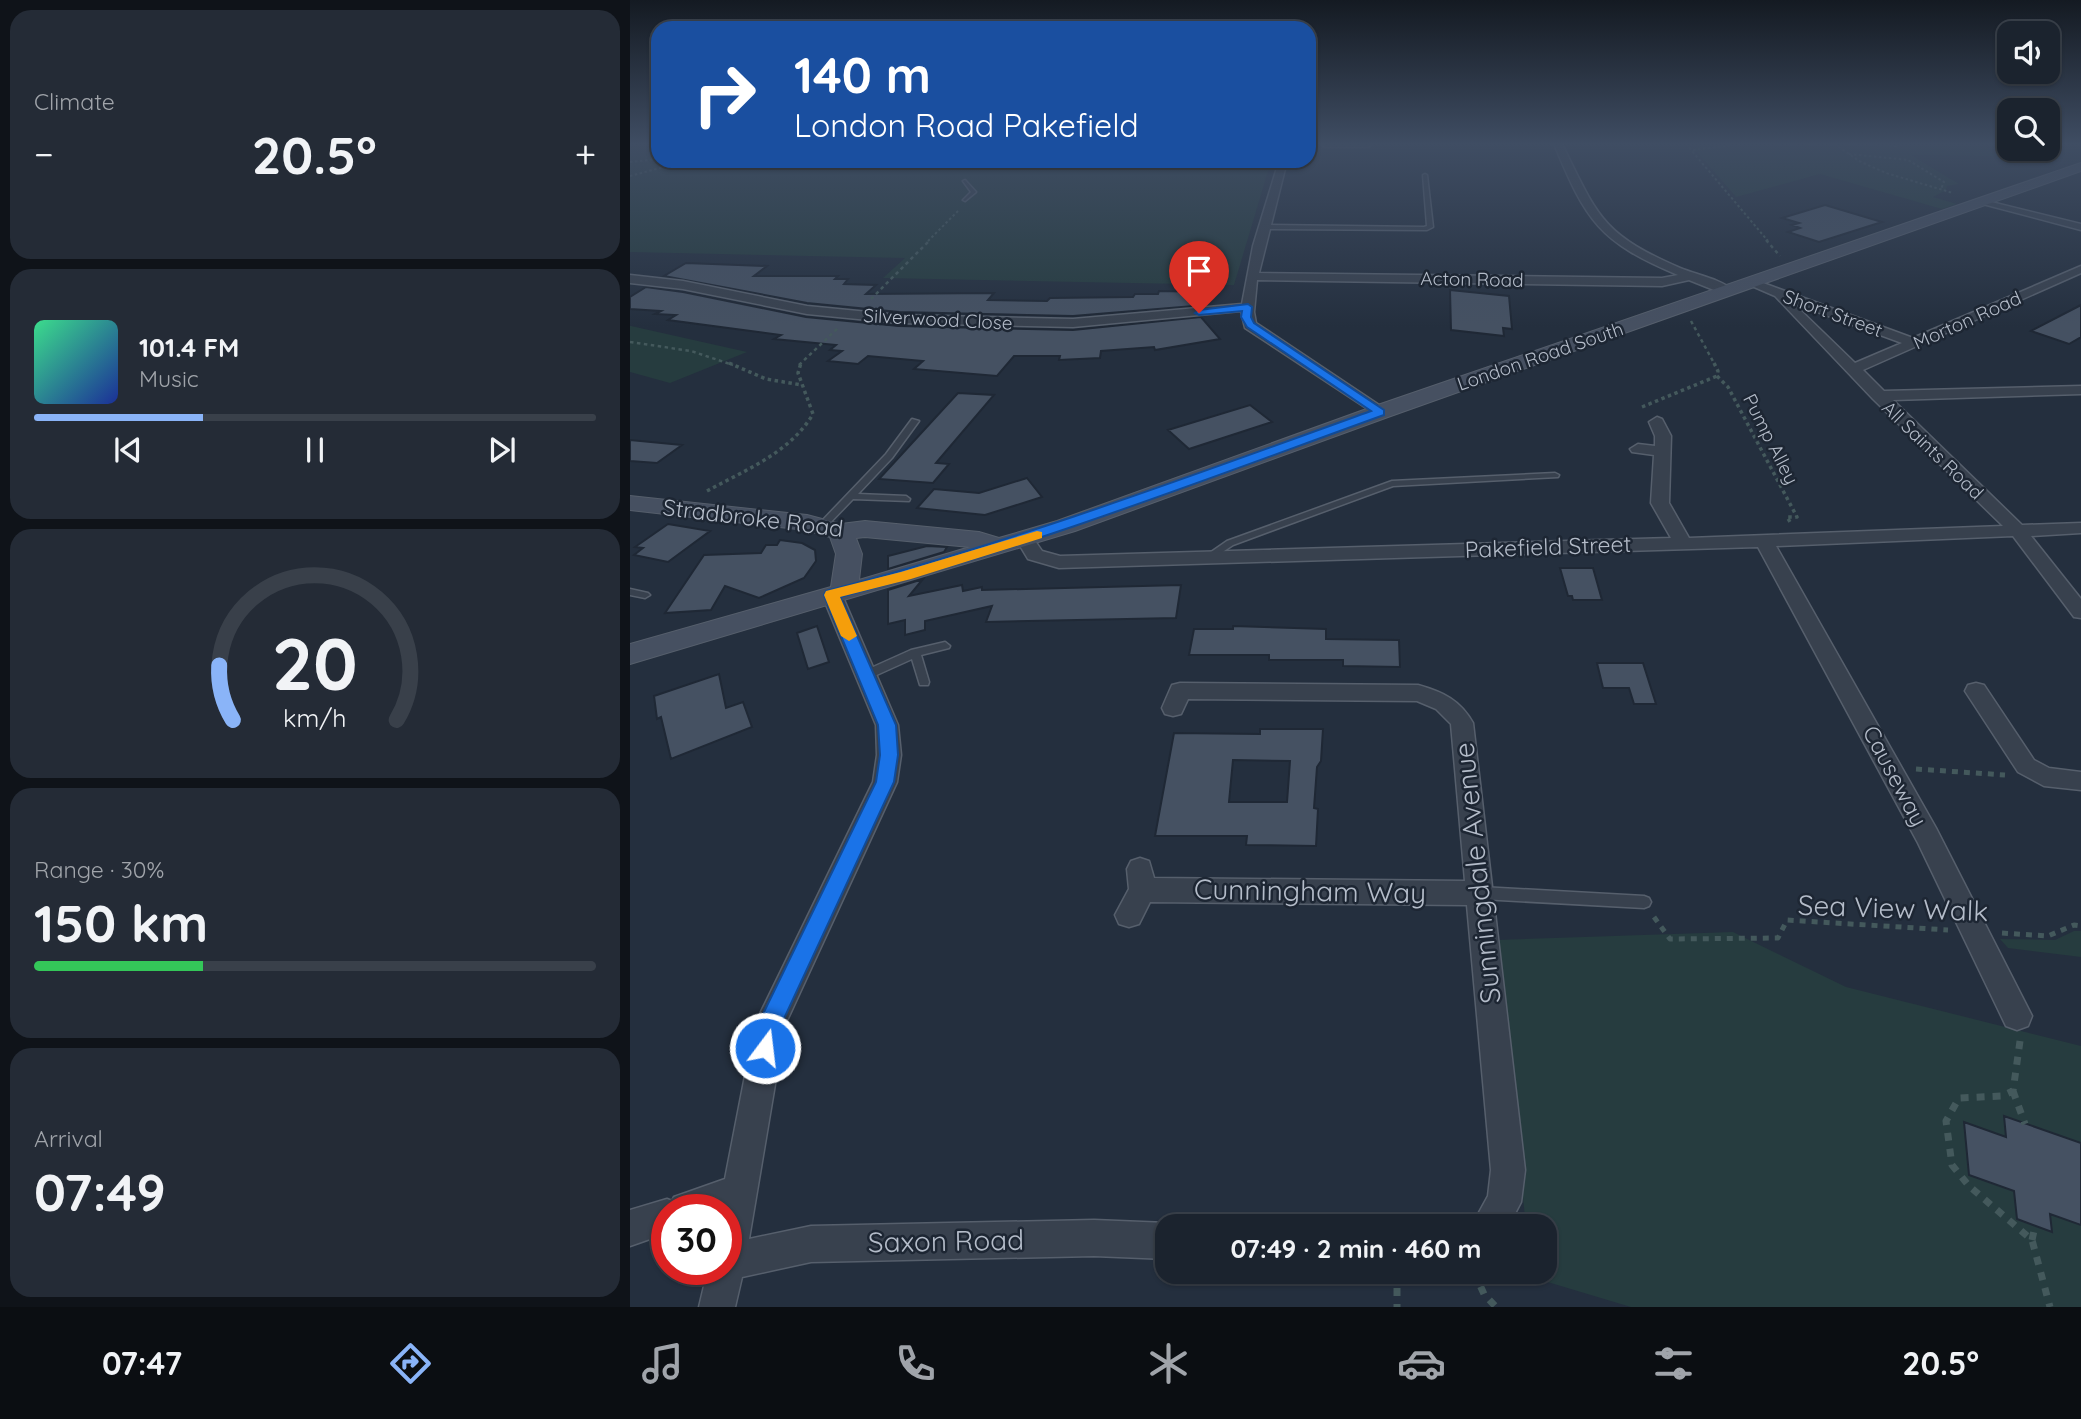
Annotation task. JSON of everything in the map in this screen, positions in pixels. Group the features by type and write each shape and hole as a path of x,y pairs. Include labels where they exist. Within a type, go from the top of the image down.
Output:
{"main road":[{"name":"London Road South","path":"630,654 1025,539 1972,205"},
{"name":"Stradbroke Road","path":"630,503 831,529 865,529 979,540 999,547"},
{"path":"831,529 849,554 838,593"}],"street":[{"path":"1272,205 1252,276 1246,317 1250,325 1380,412"},
{"path":"1588,205 1601,226 1621,242 1728,291"},
{"path":"1997,205 2081,228"},
{"name":"Morton Road","path":"1852,370 2081,269"},
{"name":"Acton Road","path":"1252,276 1662,282 1691,276"},
{"name":"Silverwood Close","path":"630,279 683,285 807,310 899,319 1073,323 1248,307"},
{"name":"Short Street","path":"1751,283 1914,343"},
{"name":"All Saints Road","path":"1780,293 1784,301 1852,370 2018,531 2081,612"},
{"path":"1878,396 2081,390"},
{"path":"1657,422 1663,436 1660,503 1683,543"},
{"path":"1638,449 1662,452"},
{"name":"Pakefield Street","path":"1025,539 1035,555 1059,562 1205,560 2081,528"},
{"name":"Causeway","path":"1764,541 1892,768 1978,931 2017,1016"},
{"path":"732,1194 738,1192 770,1024 885,782 889,755 887,725 866,675 838,593"},
{"name":"Sunningdale Avenue","path":"1178,691 1418,693 1438,699 1455,710 1462,723 1508,1170 1504,1202 1496,1214"},
{"path":"1976,691 2026,766 2044,777 2081,781"},
{"name":"Cunningham Way","path":"1129,915 1141,879 1478,893"},
{"path":"630,1228 651,1221"},
{"name":"Saxon Road","path":"742,1262 811,1244 1094,1238 1155,1241"},
{"path":"717,1307 722,1285"}],"lane":[{"path":"1266,227 1425,229 1430,226 1428,205"},
{"path":"831,529 851,496 889,456 915,421"},
{"path":"1205,560 1230,543 1392,484 1555,475"},
{"path":"851,496 906,499"},
{"path":"630,592 645,595"},
{"path":"866,675 915,653 945,646"},
{"path":"915,653 924,682"},
{"path":"1478,893 1644,902"}],"path":[{"path":"677,510 795,439 808,427 813,414 797,373 799,365 962,205"},
{"path":"1738,205 1791,268"},
{"name":"Pump Alley","path":"1680,306 1718,371 1717,376 1728,387 1797,517"},
{"path":"630,342 694,352 735,366 763,380 802,385"},
{"path":"1642,407 1717,376"},
{"path":"1892,768 2044,777"},
{"name":"Sea View Walk","path":"1644,902 1670,939 1778,938 1787,920 2048,936 2074,925 2081,926"},
{"path":"2017,1016 2021,1036 2013,1091 2025,1124"},
{"path":"2013,1091 2002,1096 1959,1098 1946,1121 1952,1165 1969,1186 2032,1240"},
{"path":"2035,1226 2032,1240 2050,1307"},
{"path":"1397,1284 1398,1307"},
{"path":"1480,1284 1484,1294 1496,1307"}],"green space":[{"path":"630,205 1258,205 1234,285 883,278 905,258 630,252"},
{"path":"1928,205 1954,205 1942,209"},
{"path":"630,326 747,352 670,383 630,372"},
{"path":"2074,931 2081,931 2081,957 2008,948 2000,939 2055,940"},
{"path":"1733,932 1846,987 2081,1046 2081,1307 1631,1307 1554,1284 1557,1284 1557,1214 1525,1214 1497,940"}],"building":[{"path":"1825,205 1882,222 1819,242 1788,232 1800,228 1792,225 1799,223 1782,218"},
{"path":"686,263 767,266 754,276 838,276 835,279 848,279 844,284 876,285 866,294 994,293 988,300 1047,301 1050,298 1133,297 1135,294 1158,294 1159,291 1211,292 1206,305 1073,316 899,312 807,303 664,276"},
{"path":"646,287 806,317 899,326 1073,330 1201,317 1220,339 1155,350 1154,347 1101,351 1100,358 1059,360 1060,356 1014,356 997,376 914,369 923,361 868,356 858,364 828,361 842,351 830,350 836,345 774,339 781,335 668,320 676,315 630,309 630,297"},
{"path":"1450,290 1509,296 1512,329 1503,328 1504,336 1451,330"},
{"path":"2081,305 2081,337 2069,344 2031,331"},
{"path":"958,393 994,395 936,463 949,464 933,483 879,479"},
{"path":"1250,405 1272,422 1189,449 1168,430"},
{"path":"630,440 682,445 657,463 630,461"},
{"path":"1027,478 1042,497 985,515 917,508 934,489 979,493"},
{"path":"668,524 710,531 668,562 634,555 643,548 635,547"},
{"path":"780,540 802,543 815,550 816,561 804,578 759,598 725,586 711,610 665,613 704,555 761,553 766,545 777,545"},
{"path":"927,546 947,547 944,552 888,569 888,556"},
{"path":"1560,568 1593,568 1602,600 1573,600 1572,596 1568,596"},
{"path":"923,579 909,596 962,585 963,591 982,587 982,590 1181,585 1176,618 986,622 992,606 925,621 925,630 905,635 905,620 888,624 888,590"},
{"path":"817,626 829,662 808,669 797,633"},
{"path":"1233,626 1326,629 1326,639 1399,640 1400,667 1343,666 1343,660 1269,660 1269,655 1189,655 1194,629 1233,629"},
{"path":"1597,663 1643,663 1656,704 1634,704 1629,688 1603,688"},
{"path":"719,674 726,708 743,702 752,727 671,759 661,717 657,719 654,696"},
{"path":"1260,729 1323,729 1314,808 1318,809 1316,846 1246,845 1247,836 1155,836 1174,733 1260,734","holes":["1233,760 1290,761 1287,802 1229,802"]},
{"path":"2004,1116 2081,1143 2081,1225 2050,1214 2052,1232 2017,1219 2014,1191 1969,1175 1964,1122 2006,1137"}],"slow traffic":[{"path":"849,636 832,595 1037,535"}],"route":[{"path":"765,1048 770,1024 885,782 889,755 887,725 832,595 1066,526 1380,412 1250,325 1246,317 1248,307 1199,313"}]}
